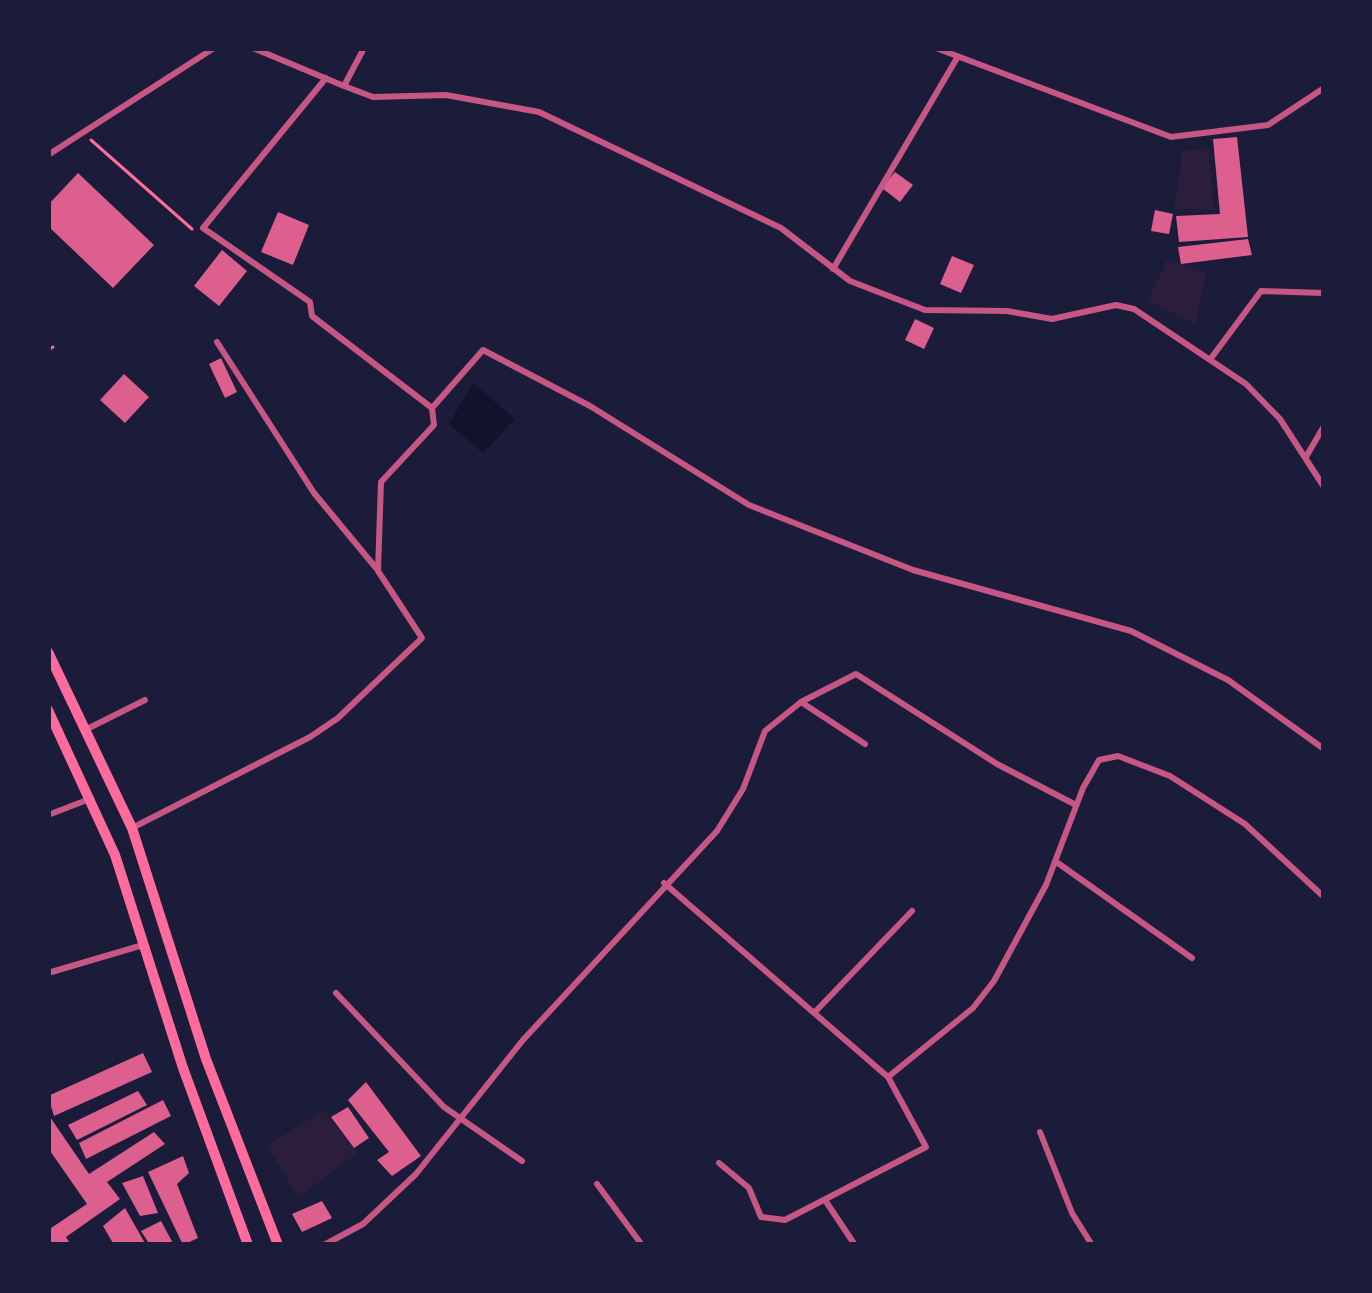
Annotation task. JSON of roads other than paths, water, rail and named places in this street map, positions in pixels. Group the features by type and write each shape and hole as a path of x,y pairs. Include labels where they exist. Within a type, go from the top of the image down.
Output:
{"main road":[{"path":"48,652 132,827 206,1060 278,1245"},
{"path":"48,710 90,799 248,1245"}],"street":[{"path":"48,155 214,48"},
{"path":"253,48 373,97 446,94 538,112 781,228 850,281 941,314 1006,310 1052,319 1116,305 1134,309 1212,357 1269,407 1324,487"},
{"path":"344,86 364,48"},
{"path":"936,48 1171,137 1268,125 1324,88"},
{"path":"833,269 957,58"},
{"path":"326,78 203,228 310,302 312,316 432,408 434,425 381,482 378,571"},
{"path":"1212,357 1261,291 1324,293"},
{"path":"132,827 310,737 338,718 422,638 378,571 314,494 217,342"},
{"path":"432,408 483,350 590,406 749,505 913,570 1131,631 1228,680 1324,749"},
{"path":"1306,458 1324,426"},
{"path":"324,1245 387,1204 457,1116 664,883 718,831 743,789 765,731 801,702 856,674 997,764 1076,806"},
{"path":"85,730 145,700"},
{"path":"801,702 865,744"},
{"path":"888,1077 973,1008 994,981 1055,861 1099,760 1118,756 1170,776 1245,824 1324,898"},
{"path":"48,815 90,799"},
{"path":"1055,861 1192,958"},
{"path":"664,883 888,1077 926,1147 785,1220 761,1217 749,1188 719,1163"},
{"path":"814,1013 911,911"},
{"path":"48,973 143,945"},
{"path":"336,993 457,1116 522,1161"},
{"path":"1040,1132 1072,1213 1092,1245"},
{"path":"597,1184 642,1245"},
{"path":"825,1200 855,1245"}]}
